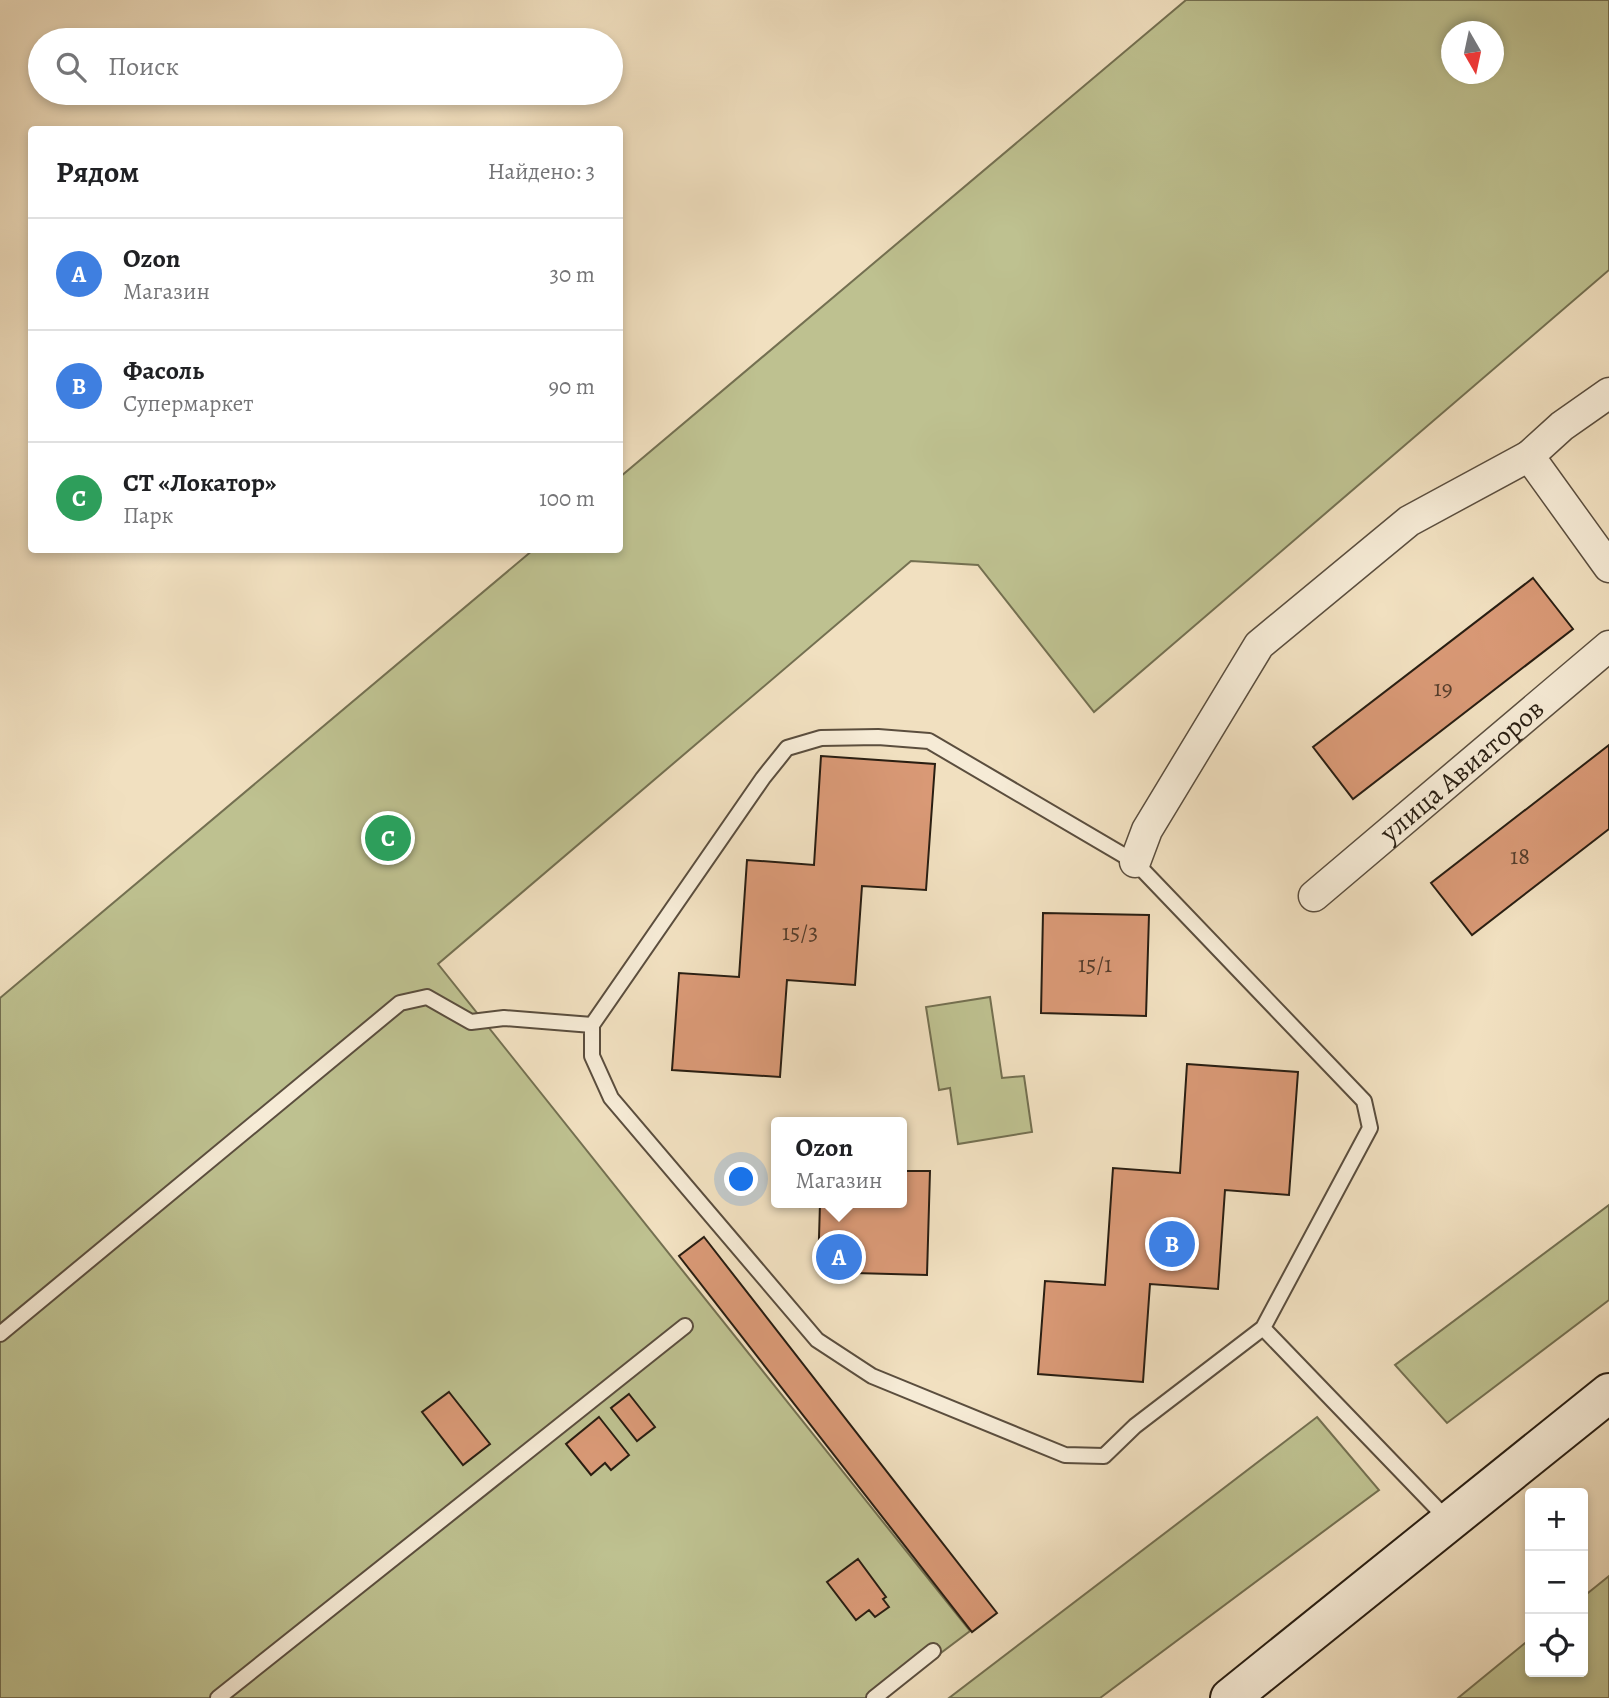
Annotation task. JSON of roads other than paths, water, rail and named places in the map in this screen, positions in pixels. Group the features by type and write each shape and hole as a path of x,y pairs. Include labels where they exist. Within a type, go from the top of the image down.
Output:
{"main road":[{"path":"1230,1698 1609,1393"}],"street":[{"path":"1135,862 1147,830 1259,645 1409,521 1529,456 1562,426 1609,393"},
{"path":"1529,456 1609,567"},
{"name":"улица Авиаторов","path":"1314,896 1609,646"}],"lane":[{"path":"878,737 929,741 1135,862 1364,1101 1370,1128 1264,1328 1135,1426 1104,1456 1065,1455 872,1376 817,1340 611,1098 592,1056 592,1025 763,778 787,748 821,738 878,737"},
{"path":"0,1334 400,1003 426,996 471,1022 504,1018 592,1025"},
{"path":"218,1698 685,1326"},
{"path":"1264,1328 1449,1522"},
{"path":"874,1698 933,1651"}],"place":[{"name":"СТ «Локатор»","path":"388,838"},
{"name":"Фасоль","path":"1172,1244"},
{"name":"Ozon","path":"839,1257"}]}
